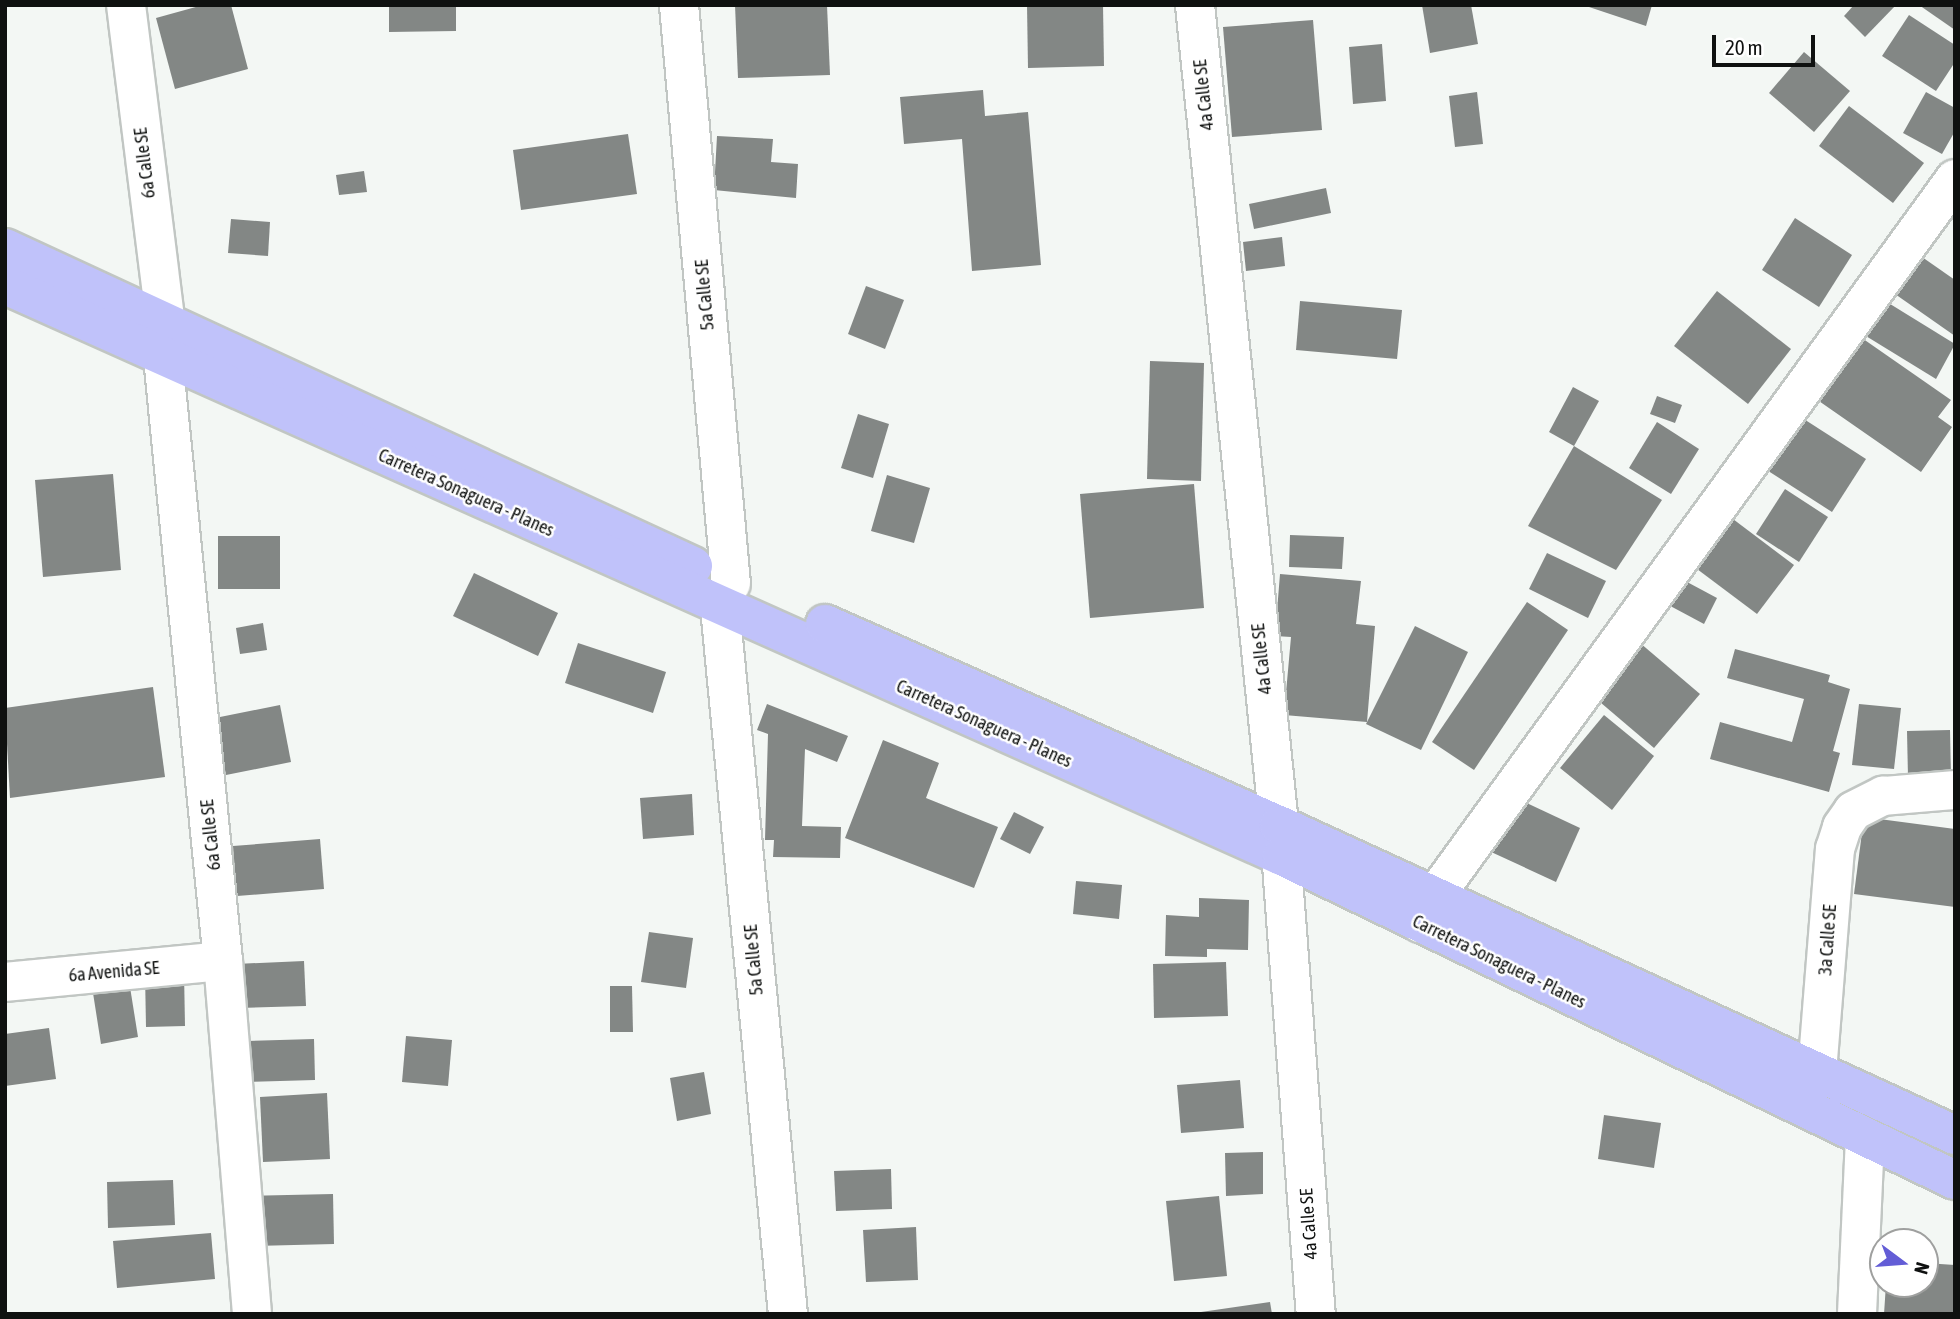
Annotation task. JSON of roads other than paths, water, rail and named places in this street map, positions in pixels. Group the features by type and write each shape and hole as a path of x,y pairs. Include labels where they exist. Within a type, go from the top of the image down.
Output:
{"main road":[{"name":"Carretera Sonaguera - Planes","path":"5,248 164,338 726,595 1280,840 1427,910 1865,1139 1955,1180"},
{"name":"Carretera Sonaguera - Planes","path":"5,285 164,338"},
{"name":"Carretera Sonaguera - Planes","path":"1427,910 1817,1072 1955,1135"}],"street":[{"name":"6a Calle SE","path":"126,5 164,338 223,961 253,1314"},
{"name":"5a Calle SE","path":"679,5 726,595 788,1314"},
{"name":"4a Calle SE","path":"1195,5 1280,840 1316,1314"},
{"path":"1427,910 1955,179"},
{"name":"3a Calle SE","path":"1817,1072 1835,849 1853,811 1883,796 1955,790"},
{"name":"6a Avenida SE","path":"5,982 223,961"},
{"path":"1857,1314 1865,1139"}]}
